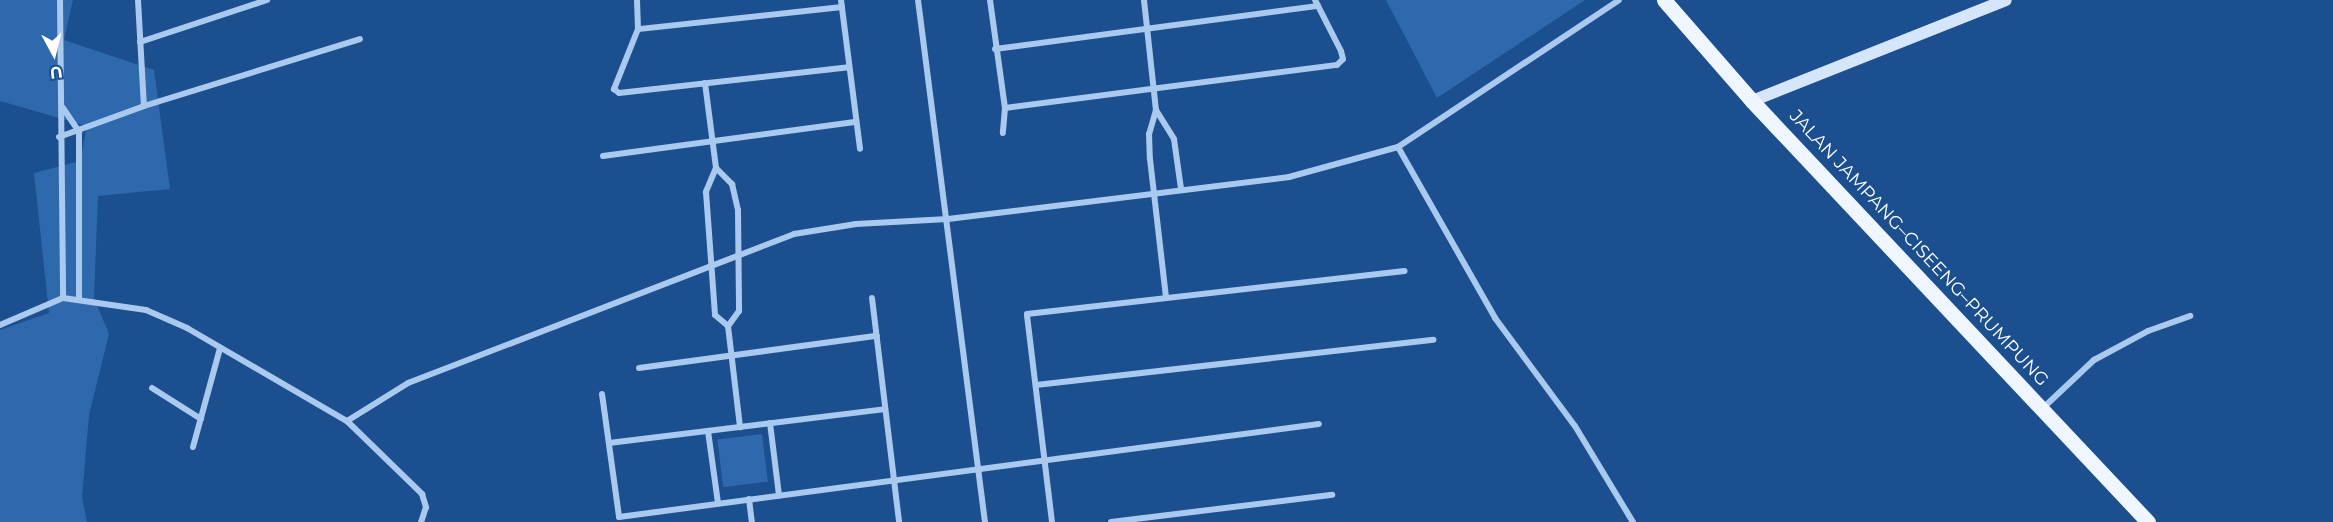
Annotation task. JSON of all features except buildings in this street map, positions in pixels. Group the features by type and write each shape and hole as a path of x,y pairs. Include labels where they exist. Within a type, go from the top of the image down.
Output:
{"main road":[{"name":"JALAN JAMPANG–CISEENG–PRUMPUNG","path":"1664,0 1752,101 2148,522"}],"street":[{"path":"60,0 63,108 59,137 63,298"},
{"path":"138,0 144,106"},
{"path":"140,42 267,0"},
{"path":"637,0 637,32 614,85 615,92 849,67"},
{"path":"918,0 948,219 985,522"},
{"path":"990,0 1005,108 1003,133"},
{"path":"1144,0 1156,110 1149,134 1166,298"},
{"path":"347,421 408,383 712,263 794,234 856,224 948,219 1289,177 1398,147 1437,124 1619,0"},
{"path":"1752,101 2006,0"},
{"path":"995,49 1149,31 1317,3 1341,51 1342,58 1337,65 1005,108"},
{"path":"637,32 842,4 860,148"},
{"path":"59,137 79,132 144,106 360,39"},
{"path":"705,83 716,168 706,192 715,315 728,326 740,427"},
{"path":"63,108 79,132 79,298"},
{"path":"1156,110 1174,140 1181,189"},
{"path":"603,156 855,122"},
{"path":"1398,147 1495,318 1575,426 1633,522"},
{"path":"716,168 736,193 740,311 728,326"},
{"path":"1052,522 1028,314 1405,271"},
{"path":"0,325 63,298 79,298 146,310 220,348 347,421 422,494 426,507 421,522"},
{"path":"872,298 899,522"},
{"path":"2043,408 2102,355 2148,331 2190,316"},
{"path":"639,368 877,336"},
{"path":"1036,385 1432,340"},
{"path":"193,447 220,348"},
{"path":"152,388 201,419"},
{"path":"602,394 619,517 979,467 1319,424"},
{"path":"609,443 885,409"},
{"path":"770,423 779,495"},
{"path":"708,431 718,503"},
{"path":"1111,522 1332,495"},
{"path":"749,499 752,522"}],"shaded area":[{"path":"0,0 73,0 64,40 154,70 170,189 98,196 94,298 109,334 89,415 82,497 87,522 0,522 0,330 49,313 34,173 80,161 87,126 0,101"},
{"path":"1386,0 1585,0 1437,98"},
{"path":"762,434 768,482 723,487 717,439"}]}
